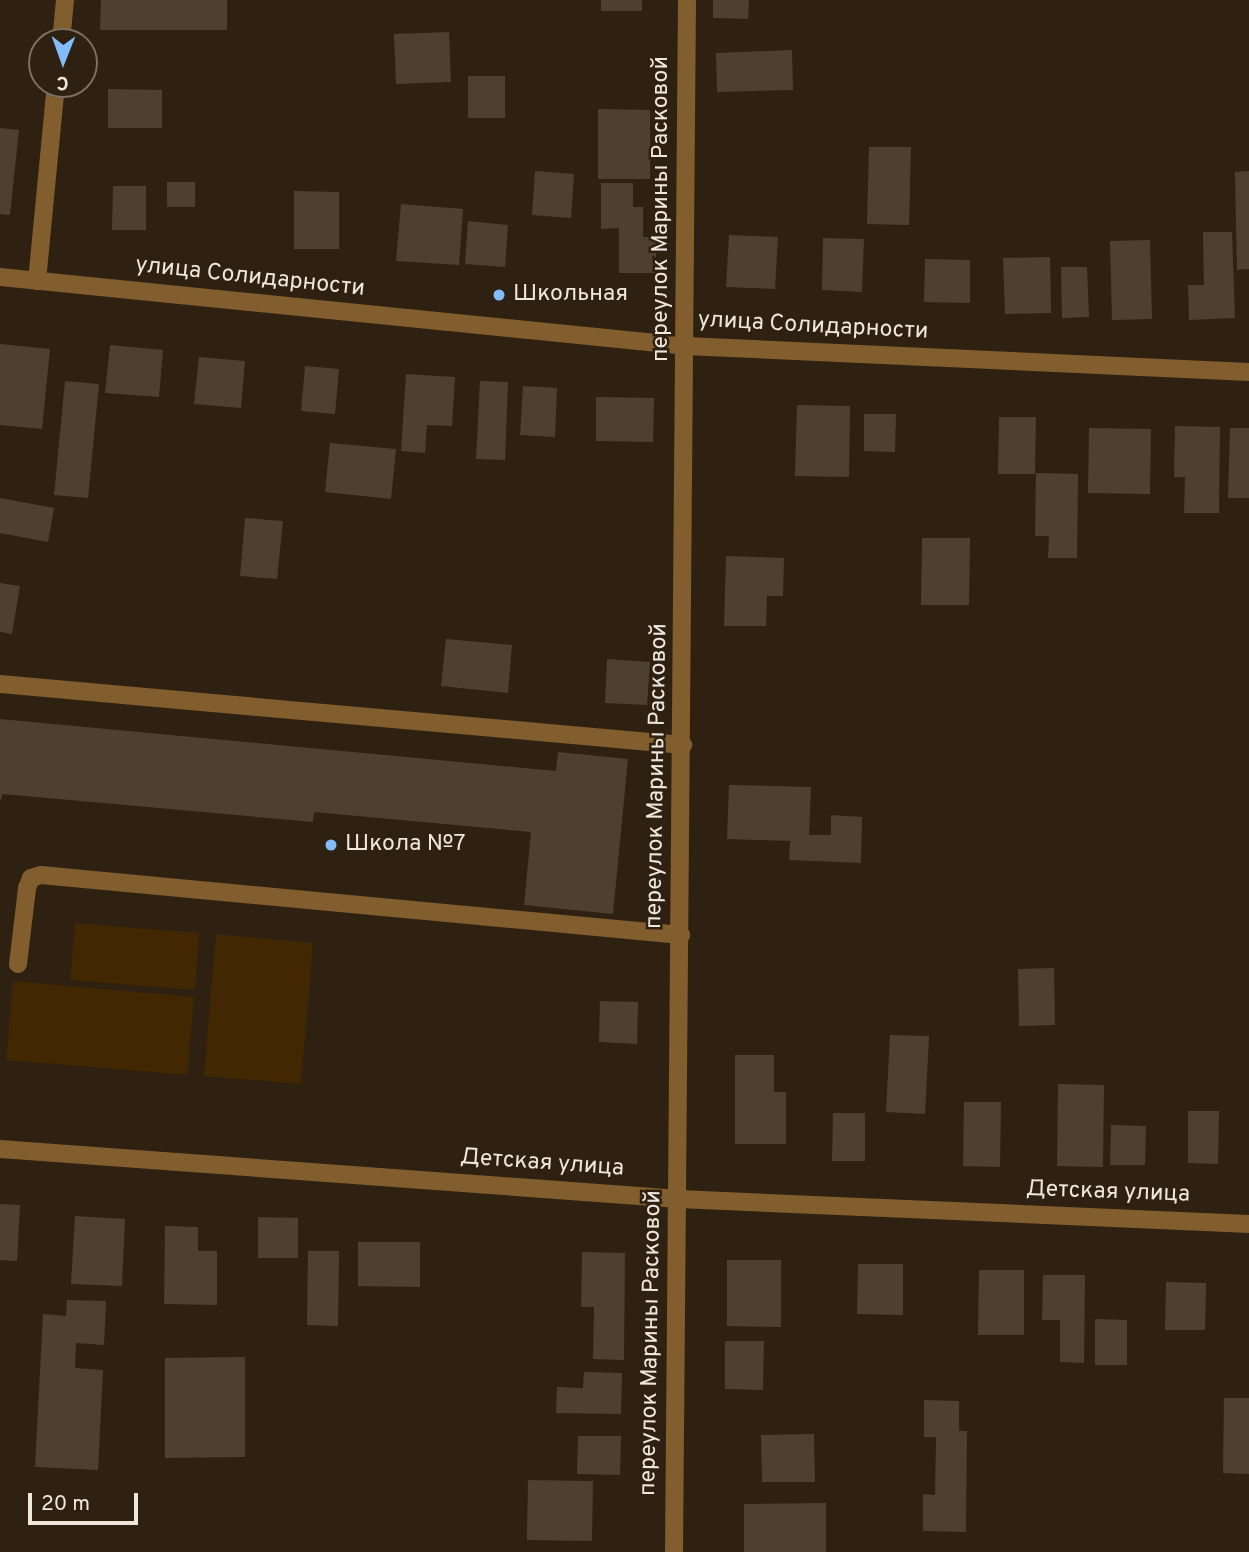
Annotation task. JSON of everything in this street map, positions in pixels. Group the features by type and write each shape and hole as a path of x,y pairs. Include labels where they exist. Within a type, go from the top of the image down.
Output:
{"street":[{"path":"62,28 65,0"},
{"name":"переулок Марины Расковой","path":"674,1552 687,346 687,0"},
{"path":"37,281 56,98"},
{"name":"улица Солидарности","path":"0,277 687,346 1249,372"},
{"path":"0,684 683,745"},
{"path":"18,964 26,888 31,878 41,875 681,935"},
{"name":"Детская улица","path":"0,1149 679,1199 1249,1224"}],"shaded area":[{"path":"75,923 199,933 195,990 70,980"},
{"path":"216,934 313,943 301,1084 204,1076"},
{"path":"13,981 194,997 187,1075 6,1060"}],"building":[{"path":"101,0 227,0 227,30 100,30"},
{"path":"601,0 642,0 642,11 601,11"},
{"path":"713,0 749,0 748,19 713,18"},
{"path":"449,32 451,82 396,84 394,34"},
{"path":"792,50 793,90 717,92 716,53"},
{"path":"468,76 505,76 505,118 468,118"},
{"path":"108,89 162,90 162,128 108,128"},
{"path":"598,109 650,110 650,179 598,179"},
{"path":"0,128 19,130 10,215 0,214"},
{"path":"869,147 911,147 909,225 867,224"},
{"path":"535,171 574,174 571,218 532,215"},
{"path":"1249,171 1249,269 1237,270 1235,172"},
{"path":"167,182 195,182 195,207 167,207"},
{"path":"601,183 633,183 633,207 643,207 643,237 656,237 656,273 619,273 619,228 601,229"},
{"path":"113,186 146,186 146,230 112,230"},
{"path":"294,191 339,192 339,249 294,249"},
{"path":"401,204 463,209 459,265 396,261"},
{"path":"468,221 508,225 505,267 465,264"},
{"path":"1203,232 1232,232 1235,318 1189,320 1188,285 1204,285"},
{"path":"729,235 778,237 775,289 726,287"},
{"path":"823,238 864,239 862,292 822,290"},
{"path":"1150,240 1152,319 1112,320 1110,241"},
{"path":"1050,257 1051,313 1005,314 1003,258"},
{"path":"925,259 970,260 970,303 924,302"},
{"path":"1061,267 1087,267 1089,317 1062,318"},
{"path":"0,344 50,349 42,429 0,425"},
{"path":"110,345 163,350 159,397 105,393"},
{"path":"199,357 245,361 241,408 194,404"},
{"path":"305,366 339,369 335,414 301,411"},
{"path":"406,374 455,377 452,426 427,425 425,453 401,451"},
{"path":"65,381 99,384 88,498 54,495"},
{"path":"480,381 508,382 505,460 476,459"},
{"path":"523,386 557,388 555,437 520,435"},
{"path":"596,397 654,398 653,442 596,441"},
{"path":"797,405 850,406 849,477 795,476"},
{"path":"864,414 896,414 895,452 864,451"},
{"path":"999,417 1036,417 1035,474 998,474"},
{"path":"1175,426 1220,427 1219,513 1184,513 1185,477 1174,477"},
{"path":"1089,428 1151,429 1150,494 1088,493"},
{"path":"1230,428 1249,428 1249,498 1228,498"},
{"path":"330,443 396,449 391,499 325,492"},
{"path":"1036,473 1078,474 1077,558 1048,558 1049,536 1035,536"},
{"path":"0,498 54,508 48,542 0,533"},
{"path":"245,518 283,521 277,579 240,576"},
{"path":"922,538 970,538 969,605 921,605"},
{"path":"726,556 784,558 783,596 767,596 766,626 724,626"},
{"path":"0,583 20,586 12,634 0,632"},
{"path":"446,639 512,645 508,693 441,686"},
{"path":"607,659 650,662 647,705 605,703"},
{"path":"0,719 556,771 558,752 628,759 613,914 524,905 531,832 314,812 313,822 3,794 0,802"},
{"path":"729,785 811,787 809,835 831,835 831,815 862,817 861,863 789,860 790,841 727,839"},
{"path":"1054,968 1055,1025 1019,1026 1018,969"},
{"path":"600,1001 638,1002 637,1044 599,1042"},
{"path":"890,1035 929,1036 925,1114 886,1112"},
{"path":"735,1055 774,1055 774,1092 786,1092 786,1144 735,1144"},
{"path":"1058,1084 1104,1085 1103,1167 1057,1166"},
{"path":"964,1102 1001,1102 1000,1167 963,1166"},
{"path":"1188,1111 1219,1111 1218,1164 1188,1163"},
{"path":"833,1113 865,1113 865,1161 832,1161"},
{"path":"1111,1125 1146,1126 1145,1165 1110,1165"},
{"path":"0,1204 20,1205 17,1261 0,1260"},
{"path":"75,1216 125,1219 122,1286 71,1284"},
{"path":"258,1217 298,1218 298,1258 258,1258"},
{"path":"165,1226 198,1227 198,1251 217,1251 217,1305 164,1304"},
{"path":"358,1242 420,1242 420,1287 358,1286"},
{"path":"308,1251 339,1251 338,1326 307,1325"},
{"path":"582,1252 625,1253 624,1360 593,1359 594,1307 581,1307"},
{"path":"727,1260 781,1260 781,1327 727,1326"},
{"path":"858,1264 903,1264 903,1315 857,1314"},
{"path":"979,1270 1024,1270 1024,1335 978,1335"},
{"path":"1043,1275 1085,1275 1084,1363 1060,1362 1060,1320 1042,1320"},
{"path":"1166,1282 1206,1283 1205,1330 1165,1330"},
{"path":"67,1300 106,1301 104,1345 76,1343 75,1368 103,1370 98,1470 35,1467 43,1314 66,1316"},
{"path":"1095,1319 1127,1320 1127,1365 1095,1365"},
{"path":"725,1341 764,1341 763,1390 725,1389"},
{"path":"245,1357 245,1457 165,1458 165,1358"},
{"path":"584,1372 622,1373 621,1414 556,1413 557,1387 583,1388"},
{"path":"1224,1398 1249,1398 1249,1474 1223,1473"},
{"path":"924,1400 959,1401 959,1431 967,1431 966,1532 923,1531 923,1494 935,1495 936,1437 924,1437"},
{"path":"814,1434 815,1482 762,1482 761,1435"},
{"path":"578,1436 621,1436 620,1475 577,1474"},
{"path":"528,1480 593,1481 592,1541 527,1540"},
{"path":"826,1503 826,1552 744,1552 744,1504"}],"place":[{"name":"Школьная","path":"499,295"},
{"name":"Школа №7","path":"331,845"}]}
